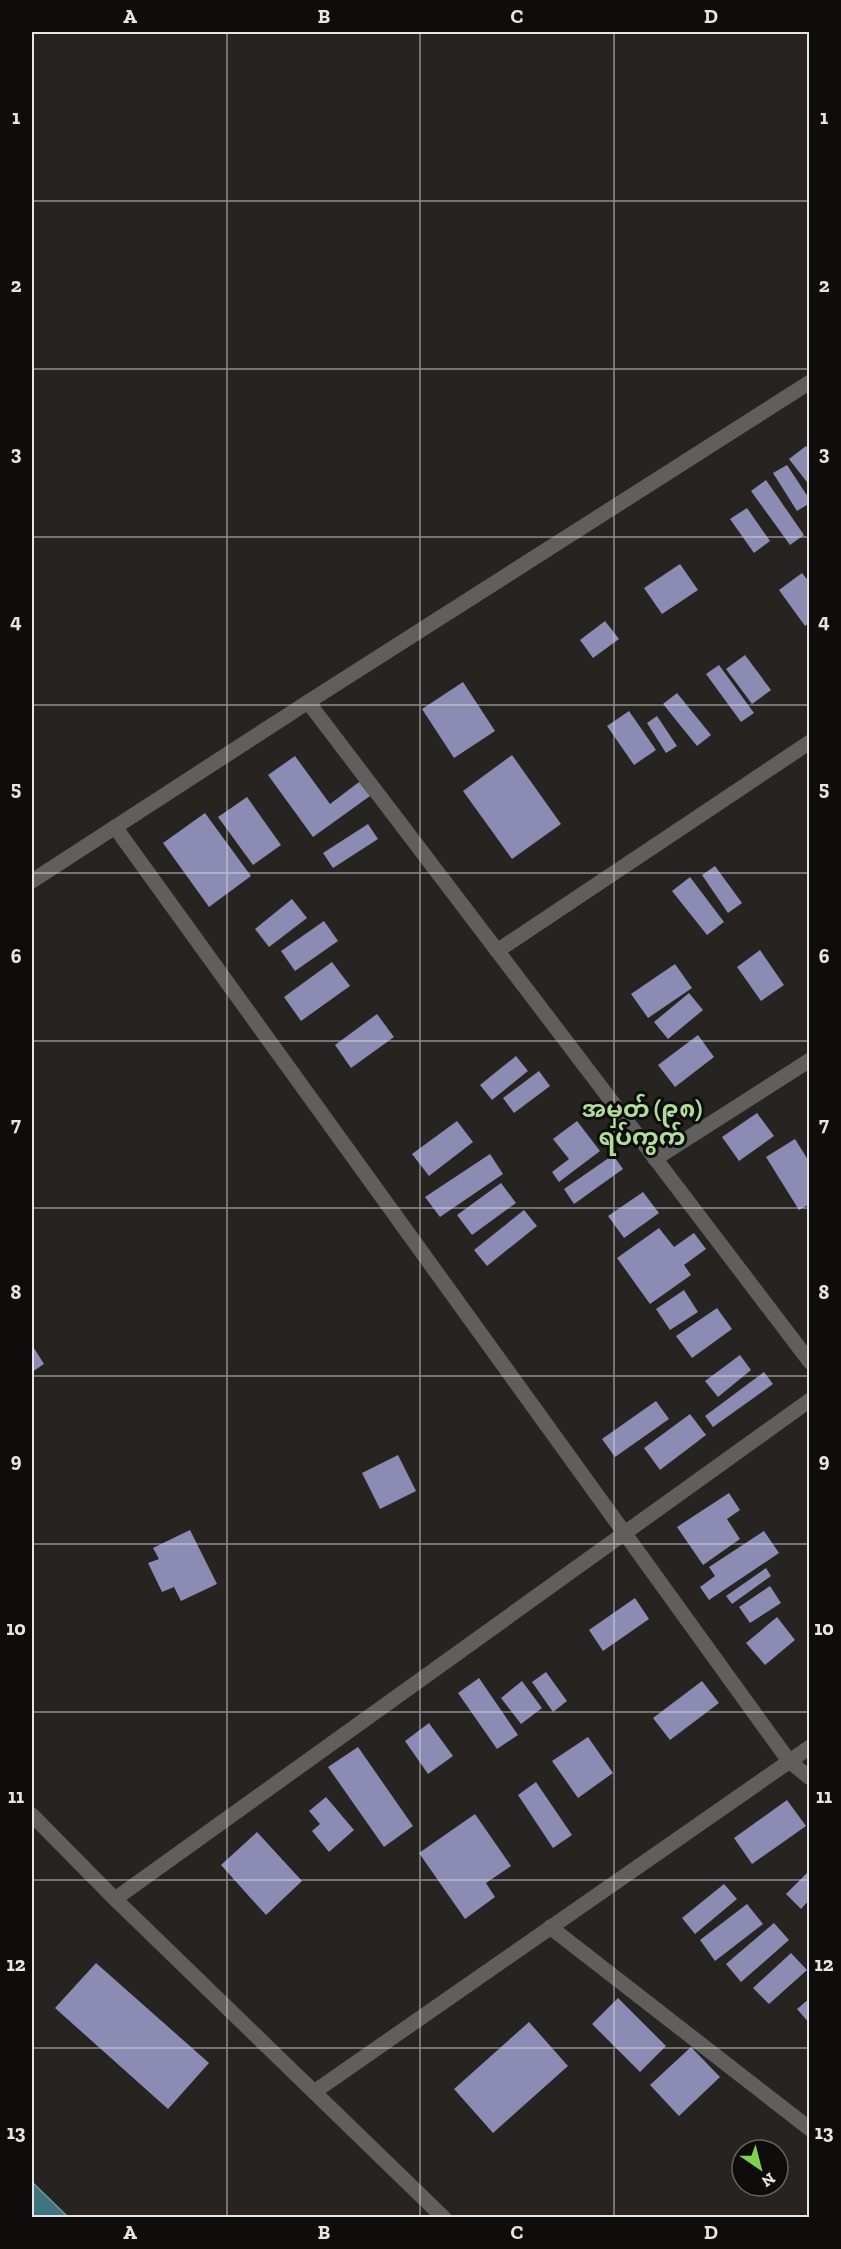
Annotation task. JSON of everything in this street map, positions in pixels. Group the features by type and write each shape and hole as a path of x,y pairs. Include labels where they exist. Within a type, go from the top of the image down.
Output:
{"street":[{"path":"32,881 810,382"},
{"path":"308,702 810,1362"},
{"path":"497,951 810,742"},
{"path":"115,827 789,1761 810,1778"},
{"path":"655,1159 810,1060"},
{"path":"115,1899 810,1400"},
{"path":"314,2092 810,1747"},
{"path":"32,1815 115,1899 444,2217"},
{"path":"550,1927 810,2129"}],"water":[{"path":"32,2182 68,2217 32,2217"}],"building":[{"path":"806,446 810,452 810,486 789,459"},
{"path":"787,465 810,500 810,503 797,511 773,473"},
{"path":"766,480 804,535 790,545 751,491"},
{"path":"747,508 770,541 754,553 730,519"},
{"path":"680,564 698,590 662,614 644,588"},
{"path":"802,573 810,583 810,622 805,626 779,590"},
{"path":"605,621 619,639 593,658 580,640"},
{"path":"745,655 771,690 752,704 726,669"},
{"path":"719,665 754,713 741,722 706,674"},
{"path":"463,682 495,731 454,758 422,709"},
{"path":"677,693 711,735 697,746 663,704"},
{"path":"629,711 656,750 634,765 607,726"},
{"path":"657,716 677,746 666,753 647,723"},
{"path":"512,755 561,824 512,859 463,791"},
{"path":"295,756 330,804 359,782 370,796 313,837 268,775"},
{"path":"247,797 281,845 253,865 218,817"},
{"path":"205,813 251,876 209,907 163,843"},
{"path":"368,824 378,839 333,868 323,853"},
{"path":"715,866 742,903 728,913 702,875"},
{"path":"690,877 724,922 707,935 672,891"},
{"path":"292,899 307,918 269,947 255,929"},
{"path":"324,921 338,941 295,971 281,951"},
{"path":"760,950 784,985 761,1001 737,967"},
{"path":"332,962 350,986 301,1021 284,997"},
{"path":"675,964 692,988 648,1018 631,994"},
{"path":"689,993 703,1010 668,1039 654,1022"},
{"path":"377,1014 394,1037 351,1068 335,1045"},
{"path":"698,1035 714,1057 675,1087 658,1065"},
{"path":"516,1056 528,1071 492,1100 480,1085"},
{"path":"539,1071 550,1086 514,1113 503,1098"},
{"path":"757,1113 774,1136 739,1161 722,1137"},
{"path":"457,1121 473,1142 429,1176 412,1154"},
{"path":"577,1121 600,1151 559,1182 552,1172 569,1159 553,1139"},
{"path":"795,1139 810,1163 810,1204 799,1210 766,1157"},
{"path":"490,1154 503,1174 440,1217 425,1197"},
{"path":"613,1155 623,1169 574,1204 564,1189"},
{"path":"501,1183 516,1203 472,1235 457,1215"},
{"path":"643,1192 659,1213 624,1238 608,1216"},
{"path":"524,1210 537,1226 487,1266 474,1250"},
{"path":"659,1228 674,1247 694,1233 706,1249 684,1265 691,1275 650,1304 617,1258"},
{"path":"684,1290 698,1312 670,1330 656,1309"},
{"path":"717,1308 732,1329 692,1358 676,1336"},
{"path":"32,1345 44,1364 32,1372"},
{"path":"740,1355 751,1370 718,1397 705,1381"},
{"path":"764,1372 773,1384 713,1427 705,1416"},
{"path":"656,1401 669,1419 615,1457 602,1439"},
{"path":"690,1414 706,1435 660,1470 644,1448"},
{"path":"398,1455 416,1491 380,1509 362,1473"},
{"path":"729,1493 740,1510 727,1519 740,1539 703,1565 677,1527"},
{"path":"190,1530 217,1584 181,1601 174,1587 162,1592 148,1563 159,1559 153,1548"},
{"path":"764,1531 779,1553 709,1600 700,1587 715,1576 709,1567"},
{"path":"766,1568 771,1576 732,1604 726,1596"},
{"path":"770,1586 781,1603 750,1623 739,1607"},
{"path":"635,1598 649,1619 603,1651 589,1630"},
{"path":"777,1617 795,1640 765,1665 746,1643"},
{"path":"546,1672 567,1701 553,1712 532,1682"},
{"path":"479,1678 518,1735 497,1749 458,1693"},
{"path":"522,1681 542,1708 521,1724 501,1698"},
{"path":"702,1681 719,1703 670,1740 653,1718"},
{"path":"429,1723 453,1756 428,1774 405,1741"},
{"path":"588,1737 613,1773 578,1798 552,1761"},
{"path":"358,1747 413,1826 384,1847 328,1767"},
{"path":"536,1782 572,1835 553,1848 518,1795"},
{"path":"326,1797 354,1830 329,1852 312,1831 320,1824 309,1811"},
{"path":"787,1800 806,1826 752,1864 734,1838"},
{"path":"475,1814 511,1866 486,1883 495,1897 465,1919 419,1853"},
{"path":"257,1832 302,1881 266,1915 221,1865"},
{"path":"810,1870 810,1899 801,1909 786,1894"},
{"path":"724,1884 737,1899 695,1934 682,1918"},
{"path":"747,1904 763,1924 715,1961 700,1940"},
{"path":"774,1923 789,1940 741,1982 726,1964"},
{"path":"791,1953 807,1970 769,2004 753,1988"},
{"path":"96,1963 209,2063 168,2109 55,2008"},
{"path":"618,1998 666,2046 640,2072 592,2024"},
{"path":"810,1998 810,2024 797,2009"},
{"path":"529,2022 568,2066 493,2133 454,2089"},
{"path":"691,2047 720,2077 679,2116 650,2085"}],"district":[{"name":"အမှတ် (၉၈) ရပ်ကွက်","path":"642,1123"}]}
